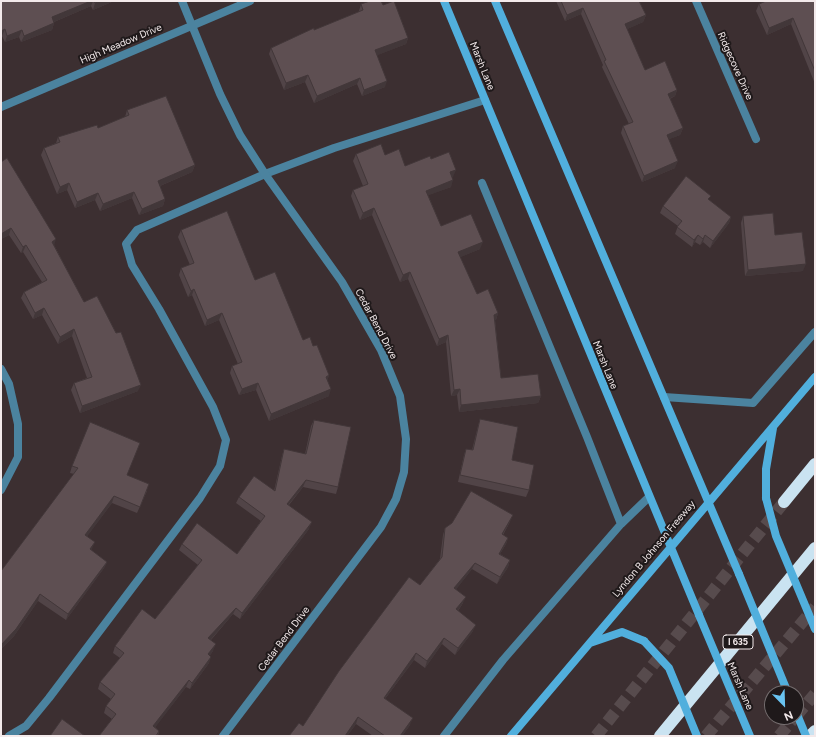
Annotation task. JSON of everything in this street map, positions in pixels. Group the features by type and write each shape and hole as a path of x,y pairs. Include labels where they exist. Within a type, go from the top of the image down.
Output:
{"highway":[{"path":"784,502 815,464"},
{"name":"I 635","path":"660,736 815,548"},
{"path":"810,736 815,731"}],"main road":[{"name":"Marsh Lane","path":"444,1 670,548 750,736"},
{"path":"495,1 709,503 785,685"},
{"name":"Lyndon B Johnson Freeway","path":"511,736 815,377"},
{"path":"773,428 766,469 766,498 776,536 815,629"},
{"path":"590,643 622,632 644,641 669,668 697,736"},
{"path":"801,725 806,736"}],"street":[{"name":"Cedar Bend Drive","path":"182,1 220,94 240,135 265,174 342,282 381,350 400,396 406,439 404,472 396,499 381,527 223,736"},
{"name":"High Meadow Drive","path":"1,107 250,1"},
{"name":"Ridgecove Drive","path":"696,1 756,139"},
{"path":"9,736 26,726 48,698 200,498 220,466 226,440 213,407 163,315 132,265 126,244 137,230 265,174 334,148 485,100"},
{"path":"482,183 587,437 620,524"},
{"path":"664,397 752,403 815,332"},
{"path":"1,369 9,384 18,424 18,457 1,490"},
{"path":"444,736 503,660 620,524 649,497"}],"building":[{"path":"1,1 91,1 52,17 54,23 24,36 22,30 7,36 5,29 1,31"},
{"path":"370,1 381,1 383,5 394,1 408,38 375,50 387,81 364,90 360,78 317,96 308,75 286,83 271,48 314,28 314,30 363,10 361,4"},
{"path":"561,1 639,1 646,15 625,24 645,70 665,61 677,90 668,94 683,128 667,135 678,161 644,176 623,126 633,122 604,61 606,60 583,8 567,15"},
{"path":"766,1 815,1 815,71 793,18 769,28 759,4"},
{"path":"166,96 195,165 158,181 165,199 142,209 134,192 103,204 98,193 77,202 69,183 60,187 44,148 60,142 58,137 97,125 98,128 129,115 127,110"},
{"path":"381,144 385,155 399,149 405,166 430,156 431,159 449,152 456,170 450,172 453,180 426,191 441,226 471,214 483,242 458,252 477,294 488,289 498,313 494,315 501,378 538,374 541,396 461,405 460,389 454,390 448,335 439,339 410,272 403,275 374,208 363,213 353,190 368,184 356,154"},
{"path":"7,158 56,239 52,242 84,302 97,296 116,333 121,332 141,385 82,406 74,383 92,377 74,329 60,337 44,308 35,313 24,292 47,280 26,245 23,247 11,228 1,234 1,162"},
{"path":"686,176 711,196 708,199 731,217 713,241 705,235 703,239 698,235 694,240 677,227 682,221 663,206"},
{"path":"227,211 255,280 275,272 303,340 310,337 313,346 317,345 329,375 326,377 331,389 271,414 258,383 242,389 232,366 242,362 222,313 207,320 194,289 191,291 181,268 194,263 181,230"},
{"path":"773,213 775,235 802,232 806,264 748,270 743,216"},
{"path":"480,419 518,427 512,460 534,465 529,490 460,475 466,449 473,450"},
{"path":"314,420 351,427 338,487 306,480 287,504 312,522 242,613 236,608 208,638 216,644 208,654 211,657 192,683 189,680 153,726 159,731 156,736 99,736 116,714 106,706 115,694 100,682 124,653 115,646 142,609 155,619 202,560 182,544 197,523 237,554 265,516 239,497 254,476 275,491 284,449 306,454"},
{"path":"90,422 140,443 127,475 149,484 140,507 114,496 85,535 95,542 90,549 107,562 68,614 40,594 16,629 1,645 1,571 78,468 72,466"},
{"path":"471,491 513,515 502,534 508,538 499,554 510,560 500,577 475,563 454,588 466,597 456,609 476,625 458,648 444,638 427,661 416,653 384,698 413,718 400,736 385,736 358,717 345,736 289,736 299,723 303,726 339,671 409,577 420,585 442,557 445,528 452,523"},
{"path":"62,719 85,736 50,736"}],"tunnel":[{"path":"596,736 784,502"},
{"path":"706,736 815,607"},
{"path":"804,707 815,694"},
{"path":"779,736 788,725"}]}
